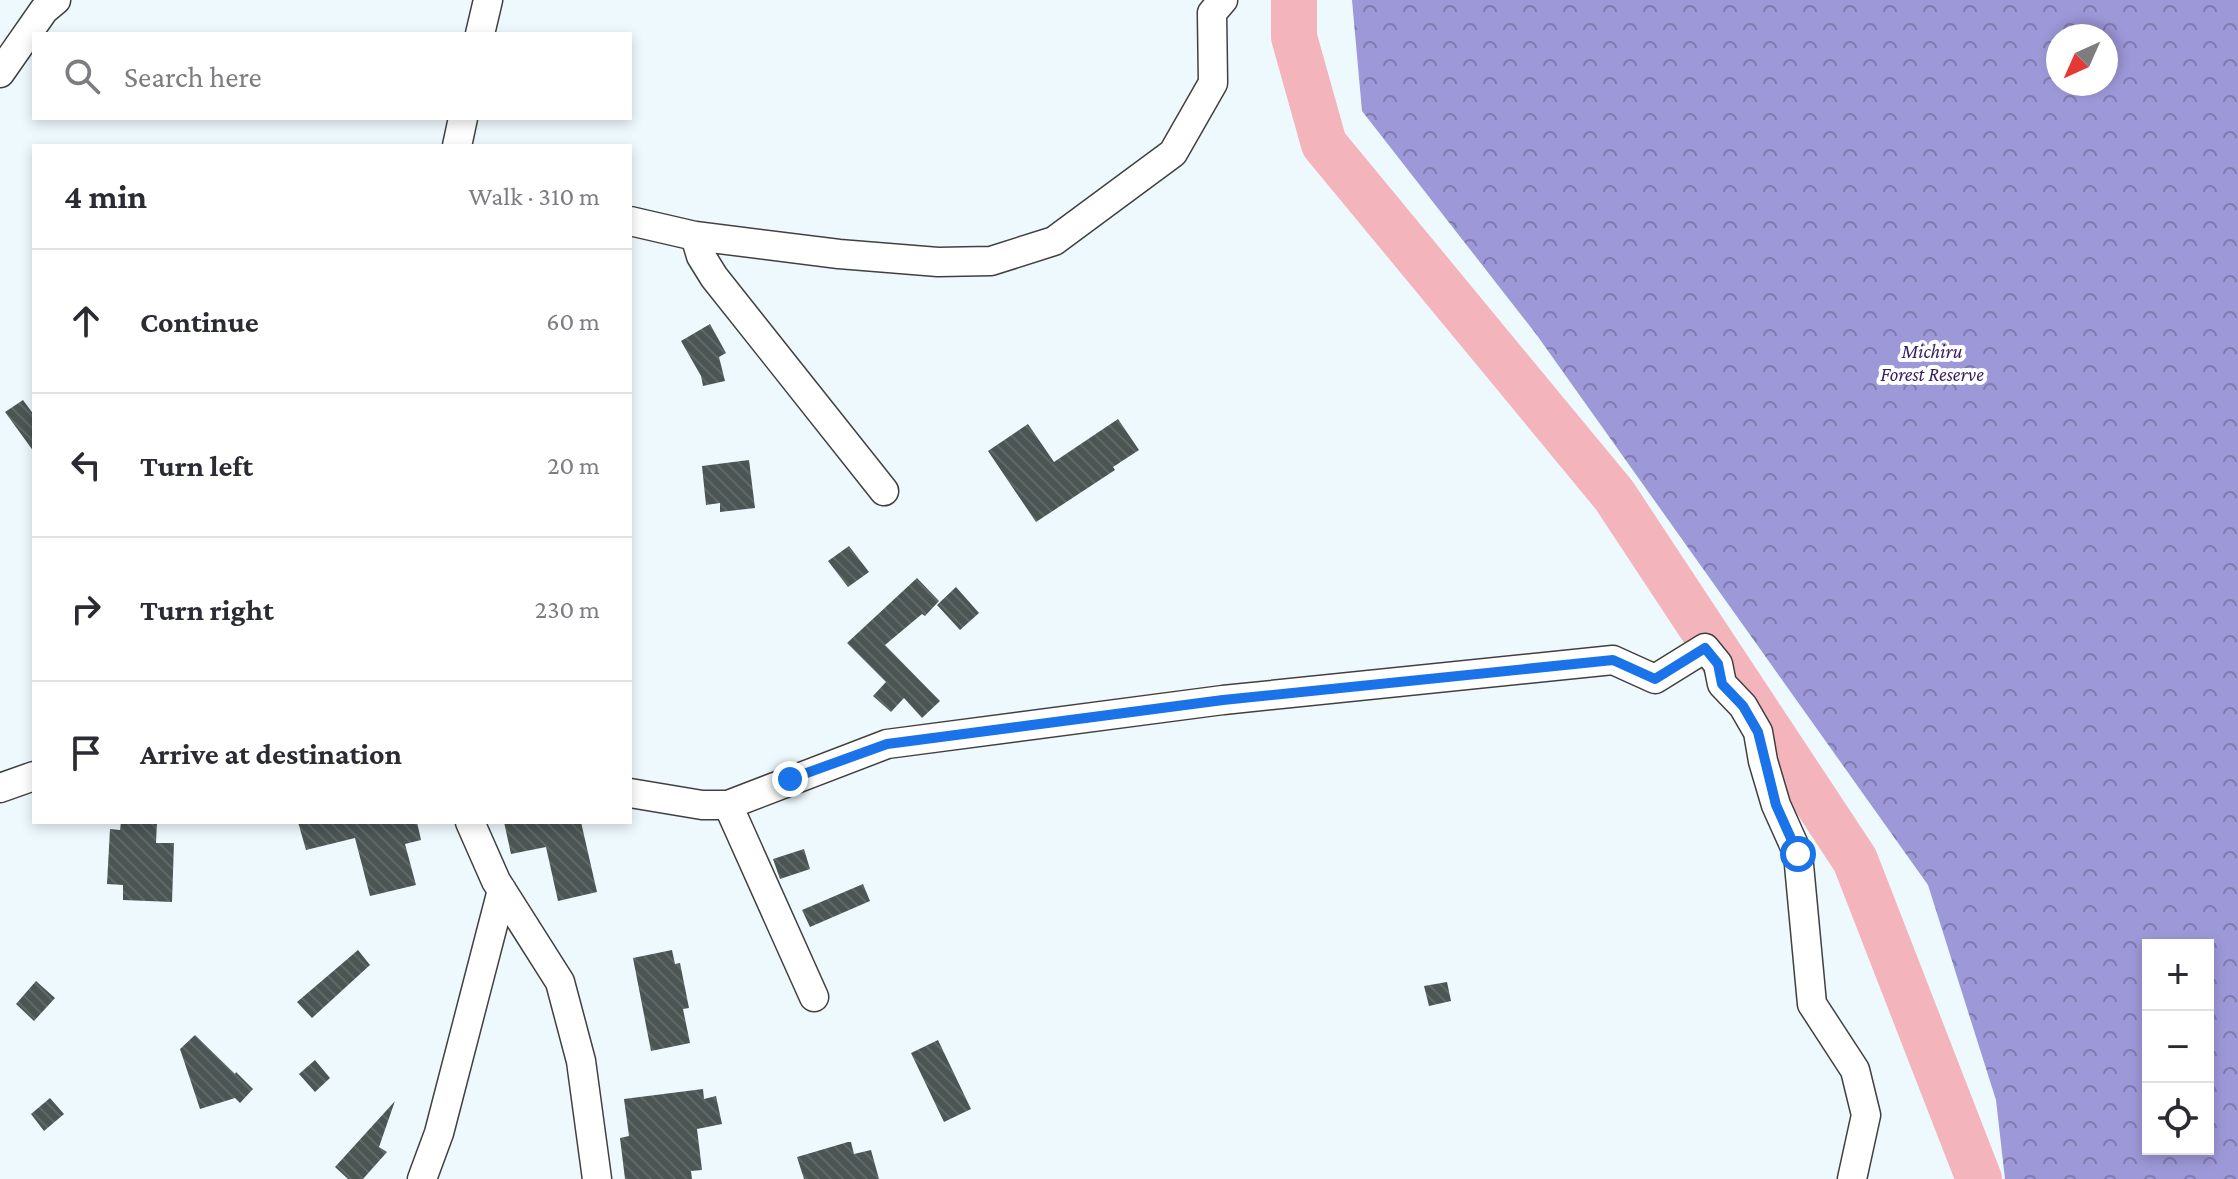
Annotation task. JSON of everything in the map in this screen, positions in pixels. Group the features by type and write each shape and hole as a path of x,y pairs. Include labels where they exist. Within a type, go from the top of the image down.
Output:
{"street":[{"path":"0,73 44,10 56,0"},
{"path":"480,32 488,0"},
{"path":"632,221 695,236 839,254 938,262 991,261 1054,241 1173,153 1213,83 1212,13 1223,0"},
{"path":"457,144 463,120"},
{"path":"695,236 701,256 714,277 884,491"},
{"path":"632,793 702,805 728,805 887,744 1223,700 1613,660 1655,679 1705,648 1718,664 1722,684 1743,706 1758,732 1776,805 1798,854 1812,1004 1855,1070 1866,1115 1852,1179"},
{"path":"0,788 32,777"},
{"path":"728,805 814,997"},
{"path":"471,824 502,890 560,982 581,1061 597,1179"},
{"path":"422,1179 439,1133 502,890"}],"green space":[{"name":"Michiru Forest Reserve","path":"1352,0 2238,0 2238,1179 2005,1179 1996,1100 1928,885 1536,334 1362,111"}],"building":[{"path":"710,324 726,353 719,357 725,381 703,386 701,376 681,341"},
{"path":"23,400 32,412 32,449 5,412"},
{"path":"1118,419 1139,450 1113,467 1115,470 1036,522 988,451 1028,424 1054,462"},
{"path":"749,460 755,508 720,512 720,503 706,505 702,466"},
{"path":"849,546 869,572 848,587 828,561"},
{"path":"917,578 939,601 925,616 922,614 885,645 940,701 922,718 904,698 891,712 873,696 886,682 847,643"},
{"path":"956,587 979,613 960,630 937,605"},
{"path":"121,824 157,824 156,843 174,843 172,902 123,900 123,885 107,884 110,829 120,830"},
{"path":"299,824 417,824 421,840 405,844 416,885 370,896 355,838 306,850"},
{"path":"504,824 581,824 597,892 558,901 546,847 511,854"},
{"path":"804,849 810,869 780,879 773,859"},
{"path":"863,884 870,901 810,927 802,910"},
{"path":"358,950 370,965 312,1018 297,1002"},
{"path":"672,950 675,964 680,963 689,1008 683,1009 690,1043 651,1051 633,958"},
{"path":"36,981 55,998 34,1021 16,1004"},
{"path":"1447,982 1451,1001 1429,1006 1424,986"},
{"path":"195,1035 253,1089 240,1103 235,1098 200,1109 180,1049"},
{"path":"938,1040 971,1109 944,1122 911,1053"},
{"path":"315,1060 330,1078 315,1092 299,1074"},
{"path":"703,1089 704,1099 716,1096 722,1124 697,1129 702,1170 691,1171 692,1179 625,1179 620,1138 629,1136 624,1099"},
{"path":"50,1098 64,1114 44,1131 31,1114"},
{"path":"395,1101 379,1147 387,1152 363,1179 348,1179 335,1167"},
{"path":"851,1142 854,1154 871,1150 879,1179 804,1179 797,1157"}],"waterway":[{"path":"1294,0 1294,37 1324,144 1614,495 1855,860 1979,1179"}],"route":[{"path":"790,779 887,744 1223,700 1613,660 1655,679 1705,648 1718,664 1722,684 1743,706 1758,732 1776,805 1798,854"}]}
